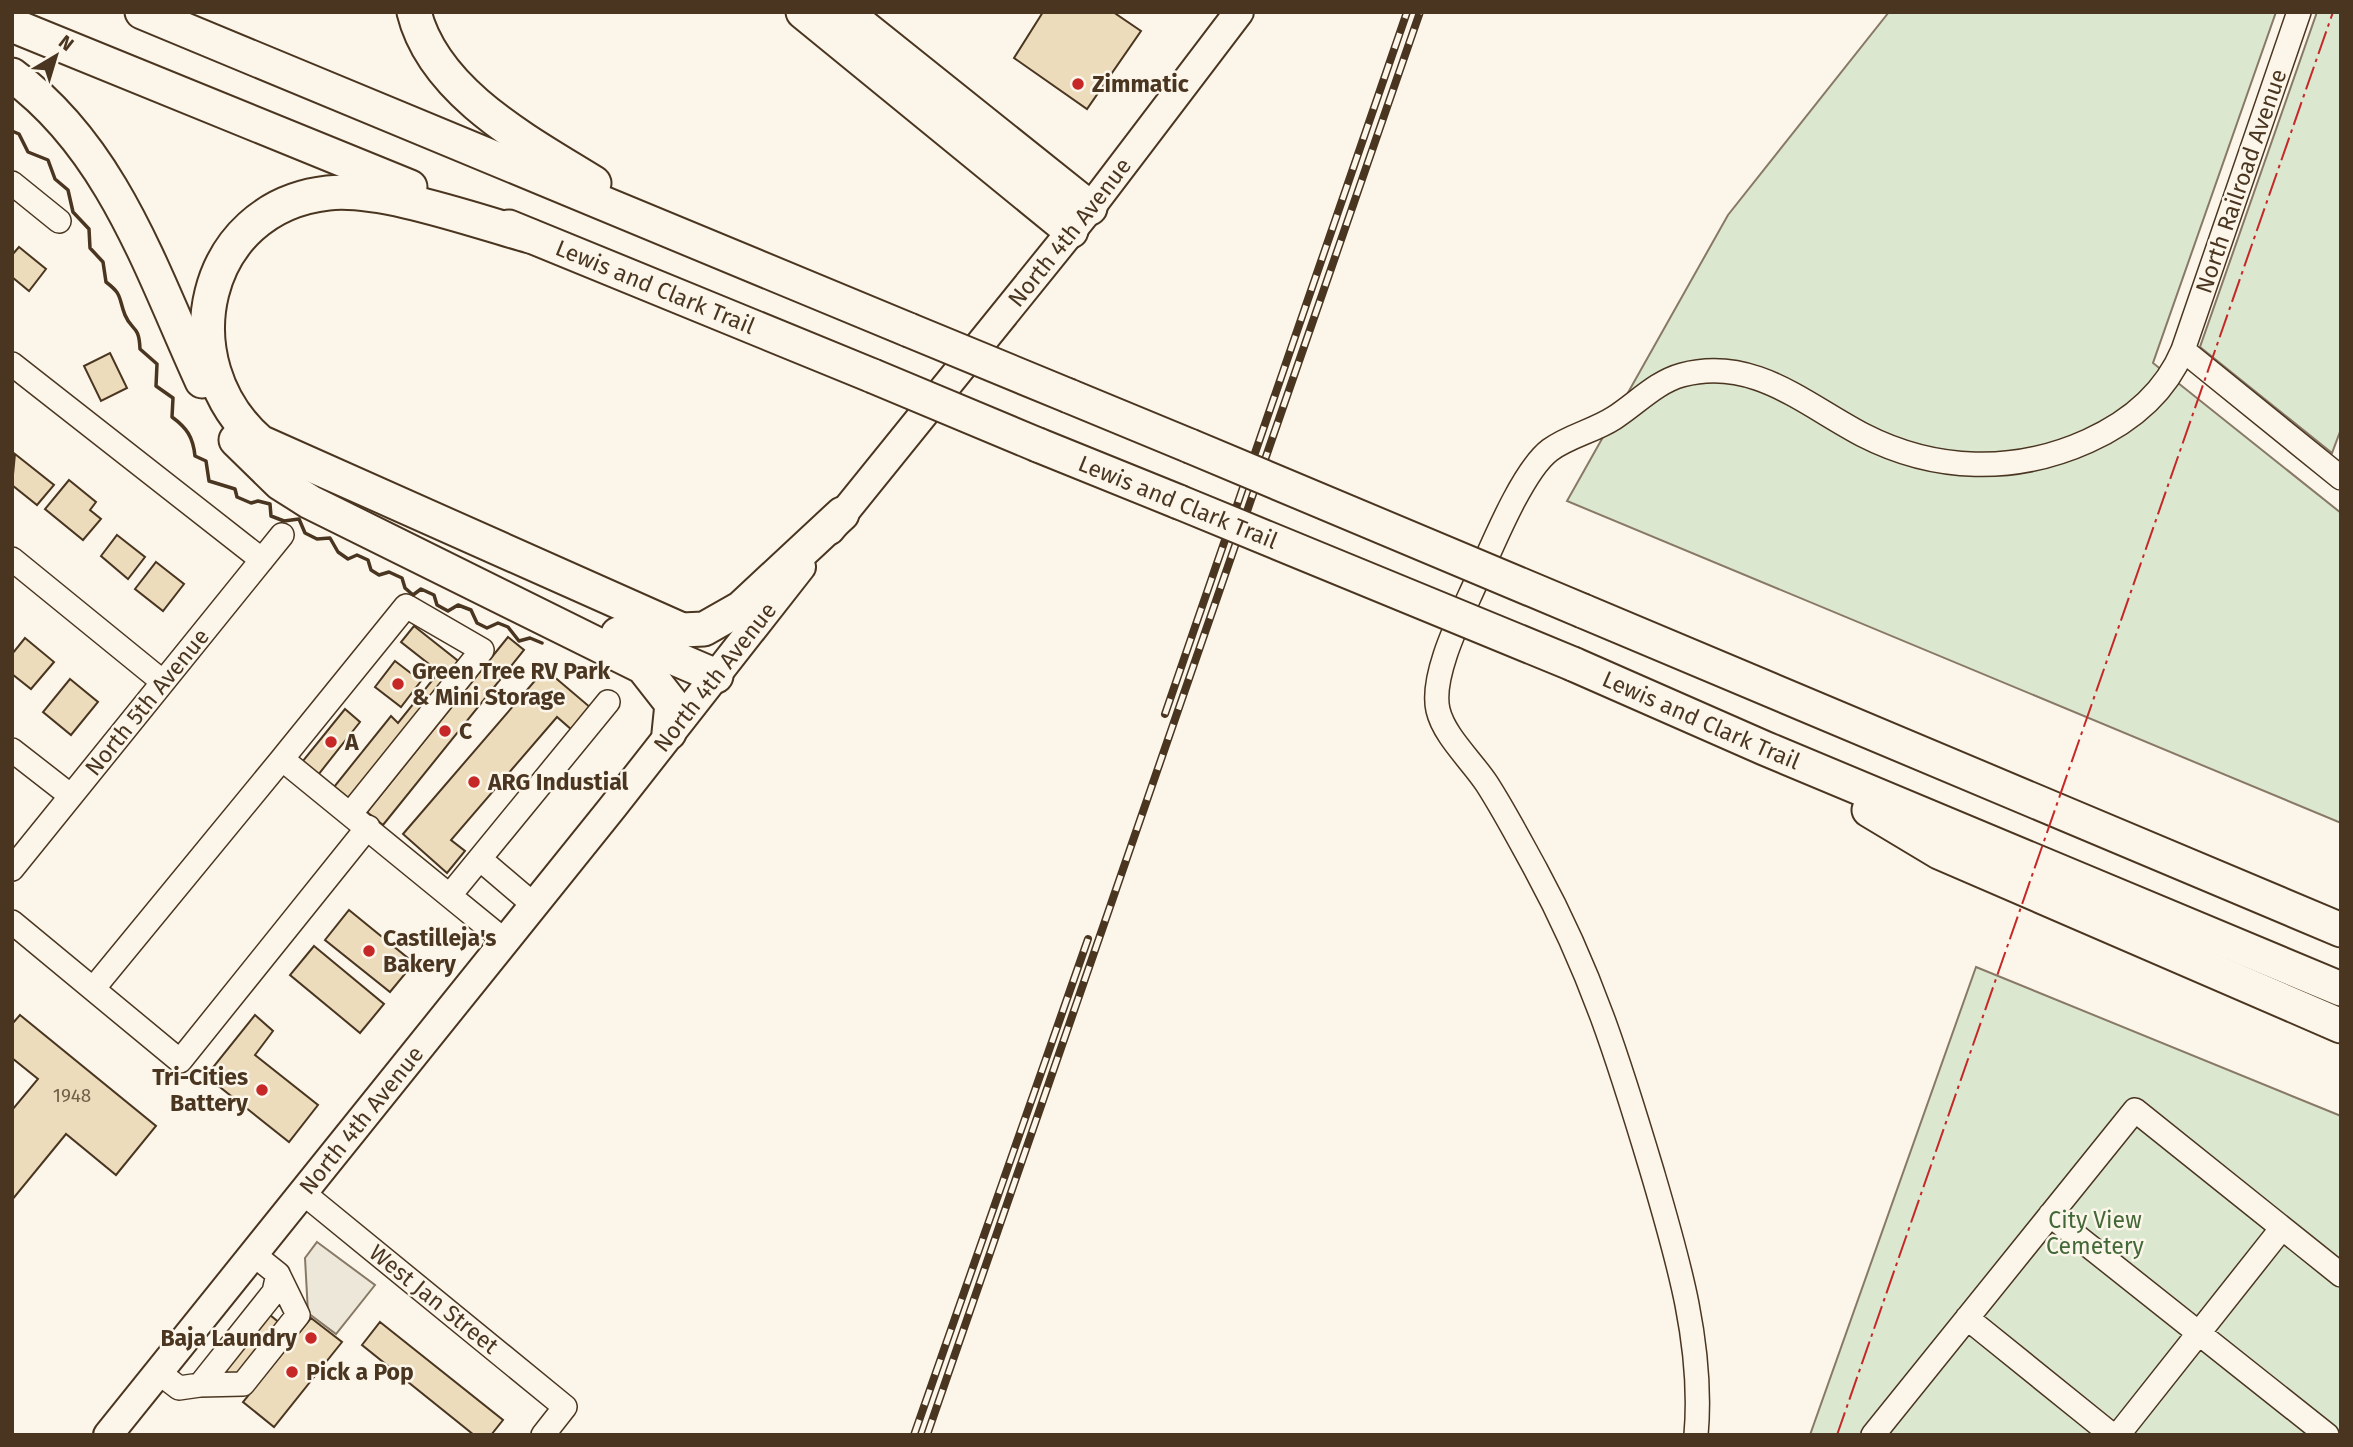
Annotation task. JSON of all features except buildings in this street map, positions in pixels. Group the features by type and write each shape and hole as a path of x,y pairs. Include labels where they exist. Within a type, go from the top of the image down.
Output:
{"highway":[{"path":"142,12 682,238 1190,446 2341,930"},
{"path":"414,12 427,48 454,84 530,143 682,238"},
{"path":"803,12 1080,220"},
{"path":"845,12 1080,220"},
{"name":"Lewis and Clark Trail","path":"12,25 1573,664 1764,748 2341,989"},
{"path":"12,75 65,121 105,175 218,416 231,435 280,483 310,502 643,667 672,704 669,733"},
{"path":"530,236 372,194 327,193 284,206 247,232 233,249 212,289 206,333 214,378 235,417 260,442 682,630 704,629 741,608 842,514"},
{"path":"310,502 716,676"},
{"path":"682,630 716,676"},
{"path":"1764,748 1939,852 2341,1026"},
{"path":"2056,812 2341,913"}],"main road":[{"name":"North 4th Avenue","path":"108,1435 534,905 842,514 1080,220 1239,12"}],"street":[{"name":"North Railroad Avenue","path":"1696,1435 1695,1360 1684,1288 1606,1021 1574,944 1526,851 1485,782 1438,713 1436,695 1441,671 1487,559 1526,481 1545,454 1557,445 1599,428 1661,384 1685,374 1719,370 1754,375 1860,433 1899,451 1942,462 1989,465 2014,463 2068,450 2114,428 2152,398 2168,379 2183,350 2299,12"},
{"path":"12,183 59,221"},
{"path":"2183,350 2341,478"},
{"path":"12,364 262,560"},
{"name":"North 5th Avenue","path":"12,869 282,535"},
{"path":"12,559 163,682"},
{"path":"12,922 180,1061 482,650 406,606 93,989"},
{"path":"450,895 608,702"},
{"path":"12,750 71,796"},
{"path":"282,758 505,941"},
{"path":"480,859 534,905"},
{"path":"1873,1435 2135,1110 2341,1275"},
{"name":"West Jan Street","path":"302,1192 565,1407 543,1435"},
{"path":"2050,1215 2327,1435"},
{"path":"2118,1435 2282,1228"},
{"path":"158,1373 179,1388 243,1384 298,1315 278,1274 253,1254"},
{"path":"200,1385 274,1292 278,1274"},
{"path":"1967,1318 2112,1435"},
{"path":"252,1320 293,1320"},
{"path":"233,1342 277,1340"},
{"path":"215,1365 259,1363"}],"green space":[{"path":"1889,12 2276,12 2153,363 2341,513 2341,823 1567,501 1728,215"},
{"path":"2317,12 2341,12 2341,429 2332,453 2200,347"},
{"name":"City View Cemetery","path":"1976,967 2341,1116 2341,1435 1810,1435"}],"shaded area":[{"path":"317,1242 375,1285 336,1334 308,1313 305,1258"}],"railway":[{"path":"1165,714 1407,12"},
{"path":"927,1435 1420,12"},
{"path":"914,1435 1088,939"}],"wall":[{"path":"12,131 19,134 28,152 48,160 55,179 68,190 73,212 89,229 90,248 103,262 106,282 118,293 125,315 137,332 140,349 157,364 156,386 173,398 172,417 188,434 195,456 206,461 209,481 235,489 237,497 251,503 258,501 270,504 271,516 284,521 299,519 305,533 317,539 330,538 338,552 348,559 357,555 368,560 371,570 379,575 389,572 402,578 405,588 413,595 421,589 434,595 437,605 448,611 458,605 471,610 477,623 487,628 498,623 508,627 519,641 530,638 542,643"}],"power":[{"path":"1837,1435 2333,12"}],"place":[{"name":"Zimmatic","path":"1078,84"},
{"name":"Green Tree RV Park & Mini Storage","path":"398,684"},
{"name":"C","path":"445,731"},
{"name":"A","path":"331,742"},
{"name":"ARG Industial","path":"474,782"},
{"name":"Castilleja's Bakery","path":"369,951"},
{"name":"Tri-Cities Battery","path":"262,1090"},
{"name":"Baja Laundry","path":"311,1338"},
{"name":"Pick a Pop","path":"292,1372"}]}
